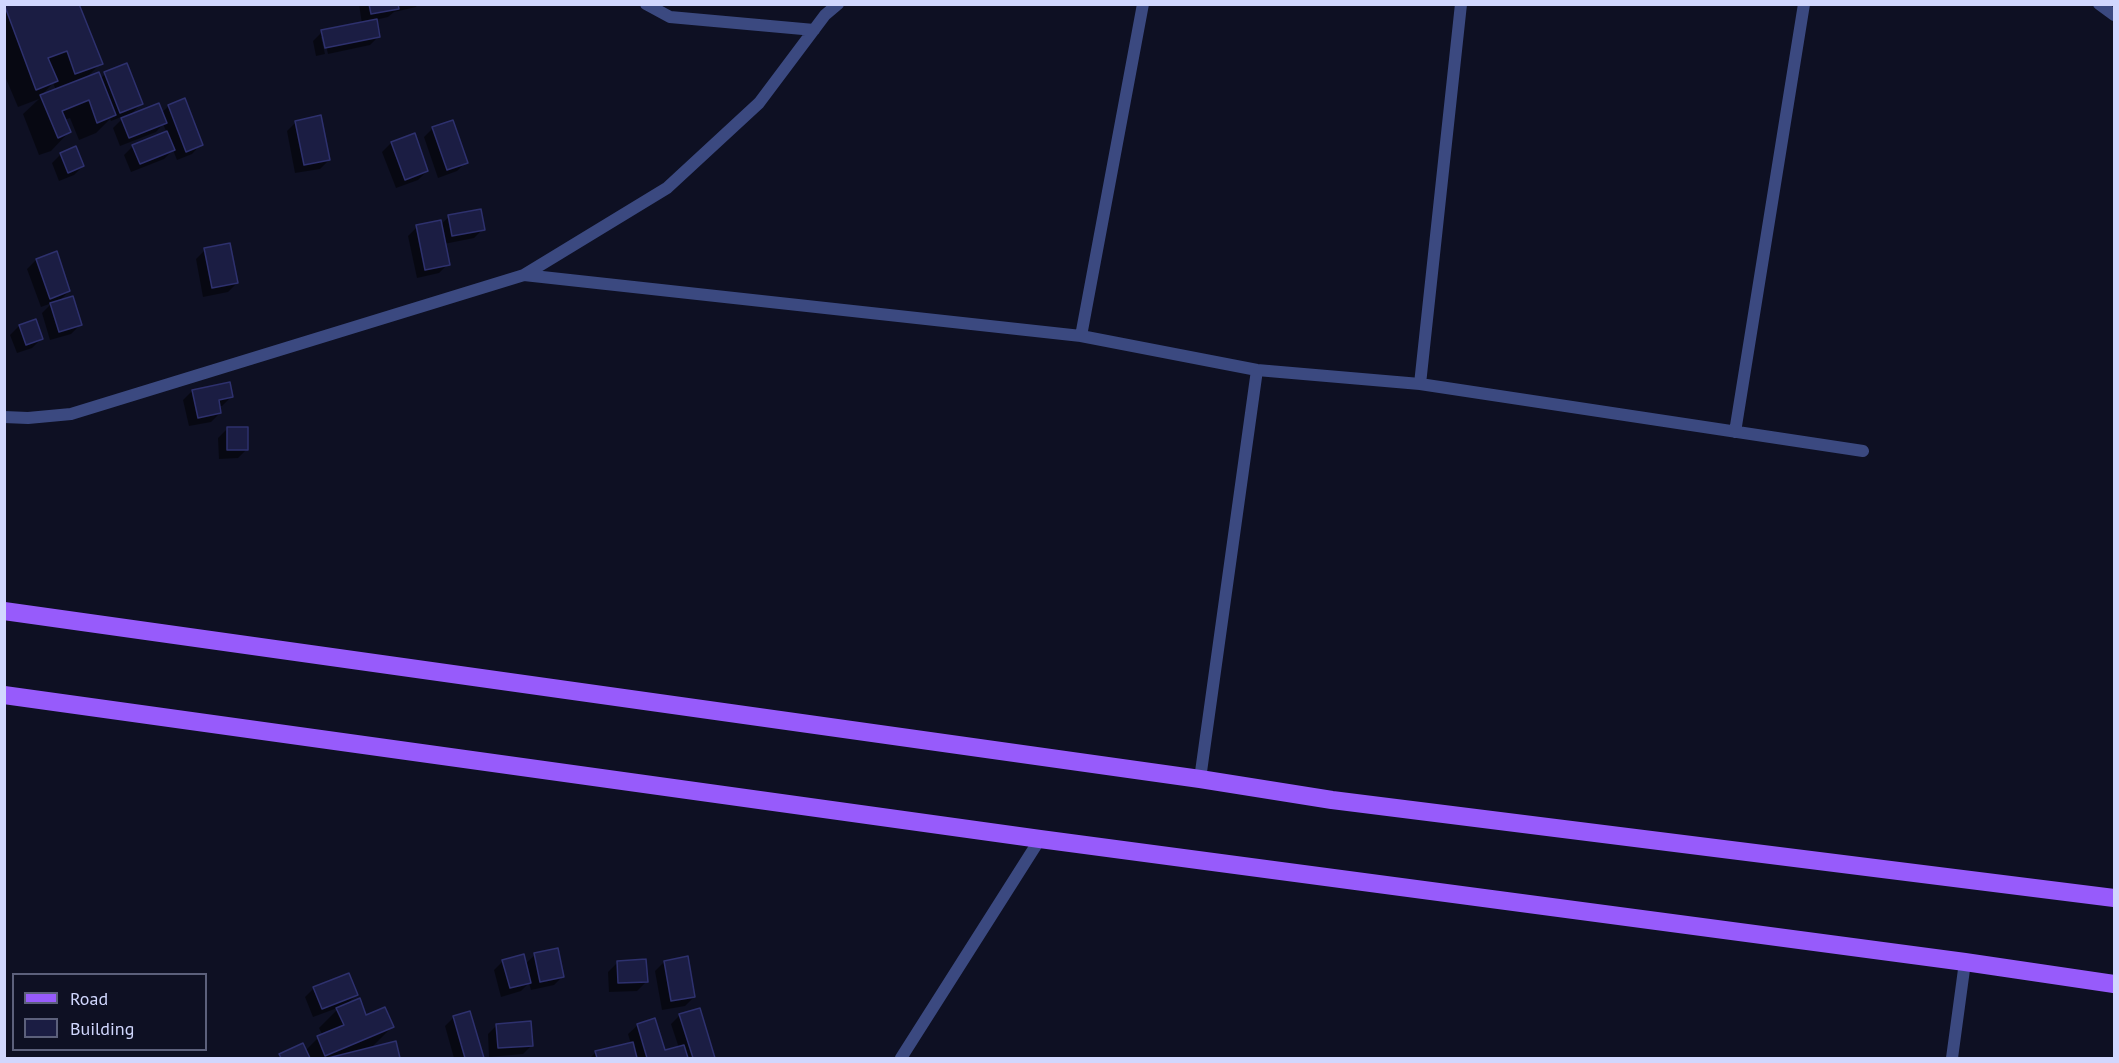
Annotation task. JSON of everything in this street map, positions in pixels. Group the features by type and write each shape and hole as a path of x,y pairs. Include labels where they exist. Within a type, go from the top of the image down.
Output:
{"main road":[{"path":"4,611 1200,779 1332,800 2115,898"},
{"path":"4,695 1041,839 2115,984"}],"street":[{"path":"646,4 670,17 814,30"},
{"path":"4,417 28,418 71,414 524,275 667,188 759,103 825,15 838,4"},
{"path":"1081,336 1143,4"},
{"path":"1420,384 1461,4"},
{"path":"1735,432 1804,4"},
{"path":"2099,4 2115,15"},
{"path":"524,275 1081,336 1257,370 1420,384 1863,451"},
{"path":"1200,779 1257,370"},
{"path":"901,1059 1041,839"},
{"path":"1952,1059 1965,962"}],"building":[{"path":"4,4 79,4 103,64 75,74 67,51 48,58 58,81 36,90"},
{"path":"369,4 398,4 399,9 371,14"},
{"path":"377,19 380,37 325,48 321,30"},
{"path":"127,63 143,104 120,113 104,72"},
{"path":"99,72 116,115 97,123 89,100 62,111 71,132 58,138 40,95"},
{"path":"185,98 203,145 186,152 168,105"},
{"path":"159,103 167,123 129,138 121,118"},
{"path":"321,115 330,160 304,165 295,121"},
{"path":"453,120 468,163 447,170 432,127"},
{"path":"167,131 175,150 140,164 132,145"},
{"path":"415,133 428,171 405,180 391,142"},
{"path":"76,146 84,166 68,173 60,153"},
{"path":"481,209 485,230 452,236 448,215"},
{"path":"441,220 450,265 425,270 416,225"},
{"path":"230,243 238,283 212,288 204,248"},
{"path":"57,251 70,291 50,299 36,259"},
{"path":"73,296 82,325 59,332 50,303"},
{"path":"36,319 43,339 26,345 19,325"},
{"path":"230,382 233,397 219,400 221,413 198,418 192,390"},
{"path":"227,427 248,427 248,450 227,450"},
{"path":"558,948 564,977 540,982 534,953"},
{"path":"524,954 531,983 510,988 502,960"},
{"path":"688,956 695,997 671,1001 664,961"},
{"path":"646,959 648,982 618,983 617,961"},
{"path":"349,973 358,995 322,1009 313,987"},
{"path":"360,998 366,1015 385,1007 394,1027 325,1056 317,1036 344,1025 336,1008"},
{"path":"700,1008 715,1058 693,1058 679,1014"},
{"path":"470,1011 484,1058 465,1058 453,1016"},
{"path":"655,1018 665,1050 684,1045 688,1058 647,1058 637,1024"},
{"path":"531,1021 533,1046 498,1048 496,1024"},
{"path":"396,1041 400,1058 328,1058"},
{"path":"633,1042 637,1058 597,1058 595,1051"},
{"path":"303,1043 310,1058 281,1058 279,1054"}]}
